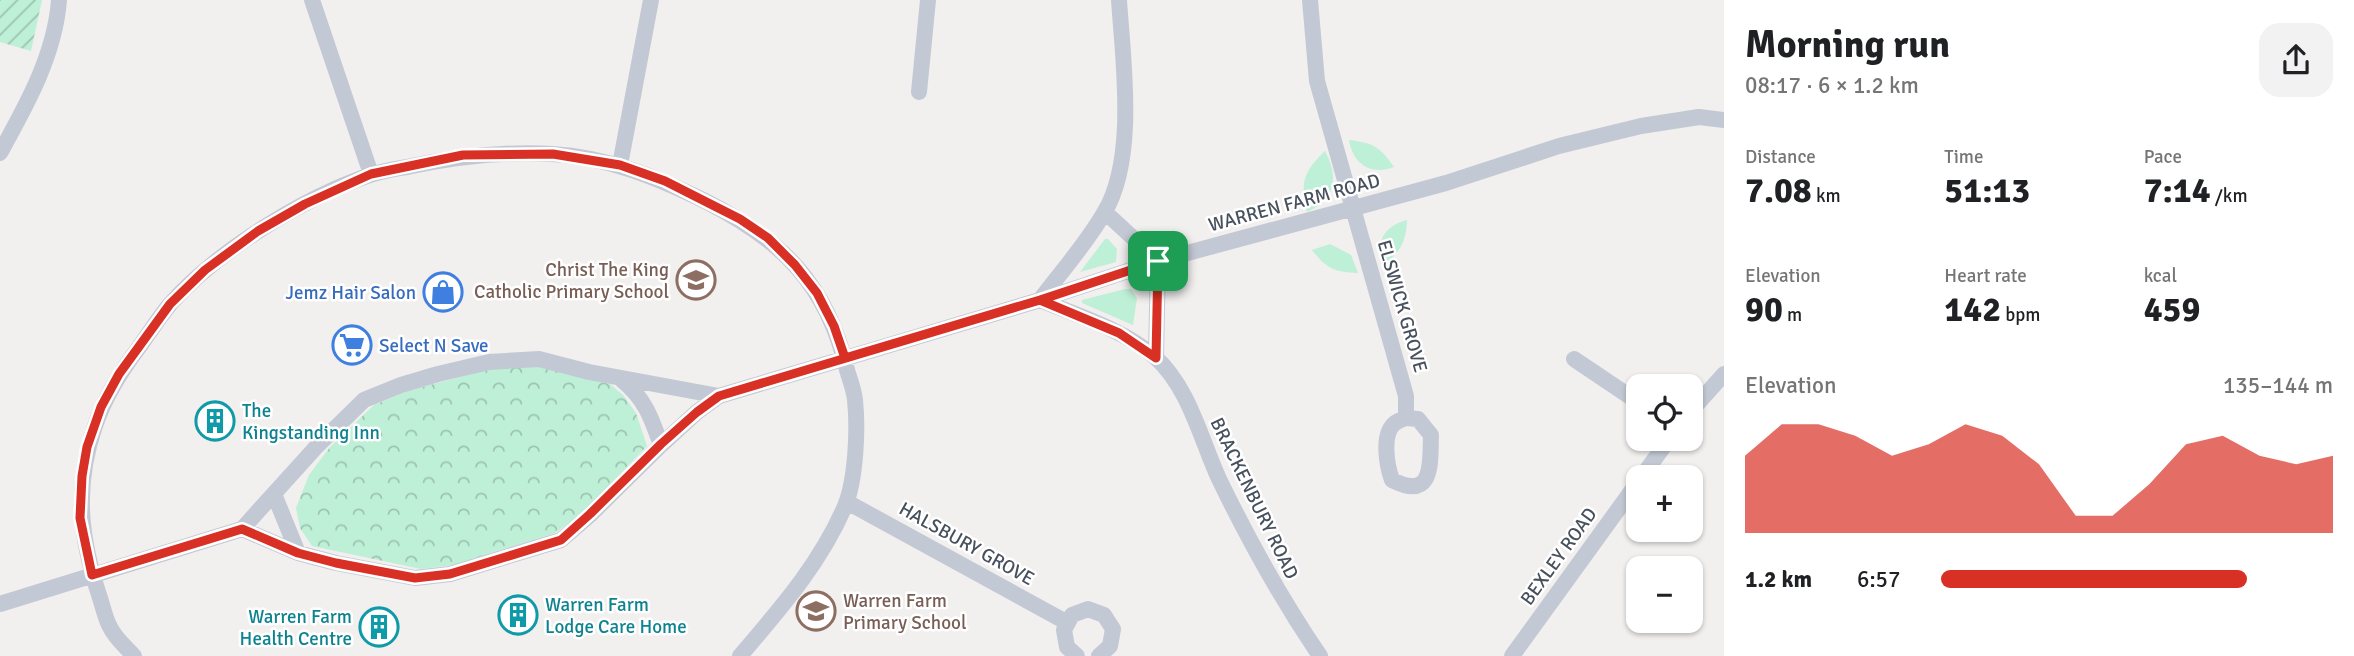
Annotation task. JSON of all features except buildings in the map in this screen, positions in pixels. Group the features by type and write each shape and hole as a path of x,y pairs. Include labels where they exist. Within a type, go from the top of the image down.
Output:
{"street":[{"path":"0,153 44,64 58,17 59,0"},
{"path":"312,0 371,174"},
{"path":"620,165 651,0"},
{"path":"919,93 928,0"},
{"path":"1040,300 1105,212 1117,181 1126,126 1119,0"},
{"name":"ELSWICK GROVE","path":"1310,0 1317,81 1399,366 1406,396 1406,418"},
{"name":"WARREN FARM ROAD","path":"719,396 620,378 539,359 489,362 401,385 364,400 317,446 242,529 298,553 415,578 438,577 460,571 561,540 661,444 719,396 1040,300 1158,261 1446,183 1559,146 1641,126 1699,117 1724,120"},
{"path":"134,656 111,630 92,575 80,518 82,476 87,447 101,407 119,374 170,304 205,270 258,231 305,204 371,174 463,155 553,154 620,165 665,181 740,219 768,238 795,265 817,293 834,326 855,399 855,439 847,502 827,543 802,584 740,656"},
{"path":"1105,212 1158,261 1156,358"},
{"name":"BRACKENBURY ROAD","path":"1040,300 1119,333 1156,358 1180,389 1220,480 1285,606 1320,656"},
{"path":"1574,359 1626,394"},
{"path":"1703,397 1724,374"},
{"path":"620,378 634,390 649,410 661,444"},
{"path":"274,494 298,553"},
{"name":"BEXLEY ROAD","path":"1512,656 1626,498"},
{"name":"HALSBURY GROVE","path":"847,502 1066,622"},
{"path":"0,604 242,529"},
{"path":"1077,656 1067,647 1064,639 1066,622 1079,611 1096,611 1104,615 1113,629 1110,646 1099,656"}],"green space":[{"path":"0,0 42,0 31,51 0,42"},
{"path":"1349,140 1376,147 1394,167 1378,170 1364,166 1354,156"},
{"path":"1325,151 1332,170 1332,186 1324,201 1307,212 1305,179 1312,165"},
{"path":"1407,220 1402,246 1384,265 1380,250 1383,236 1392,226"},
{"path":"1105,239 1117,249 1116,262 1080,272"},
{"path":"1330,244 1351,255 1358,273 1332,268 1312,250"},
{"path":"1131,289 1137,298 1133,325 1082,303 1082,300"},
{"path":"535,366 610,384 623,395 636,413 647,446 582,513 555,533 453,565 421,569 312,546 300,528 296,508 309,475 330,447 374,405 408,391 489,369"}],"place":[{"name":"Christ The King Catholic Primary School","path":"696,280"},
{"name":"Jemz Hair Salon","path":"443,292"},
{"name":"Select N Save","path":"352,345"},
{"name":"The Kingstanding Inn","path":"215,421"},
{"name":"Warren Farm Primary School","path":"816,611"},
{"name":"Warren Farm Lodge Care Home","path":"518,615"},
{"name":"Warren Farm Health Centre","path":"379,627"}],"route":[{"path":"1158,261 1040,300 845,358 834,326 817,293 795,265 768,238 740,219 665,181 620,165 553,154 463,155 371,174 305,204 258,231 205,270 170,304 119,374 101,407 87,447 82,476 80,518 92,575 242,529 298,553 415,578 438,577 505,558 561,540 661,444 719,396 1040,300 1119,333 1156,358 1158,261"}]}
